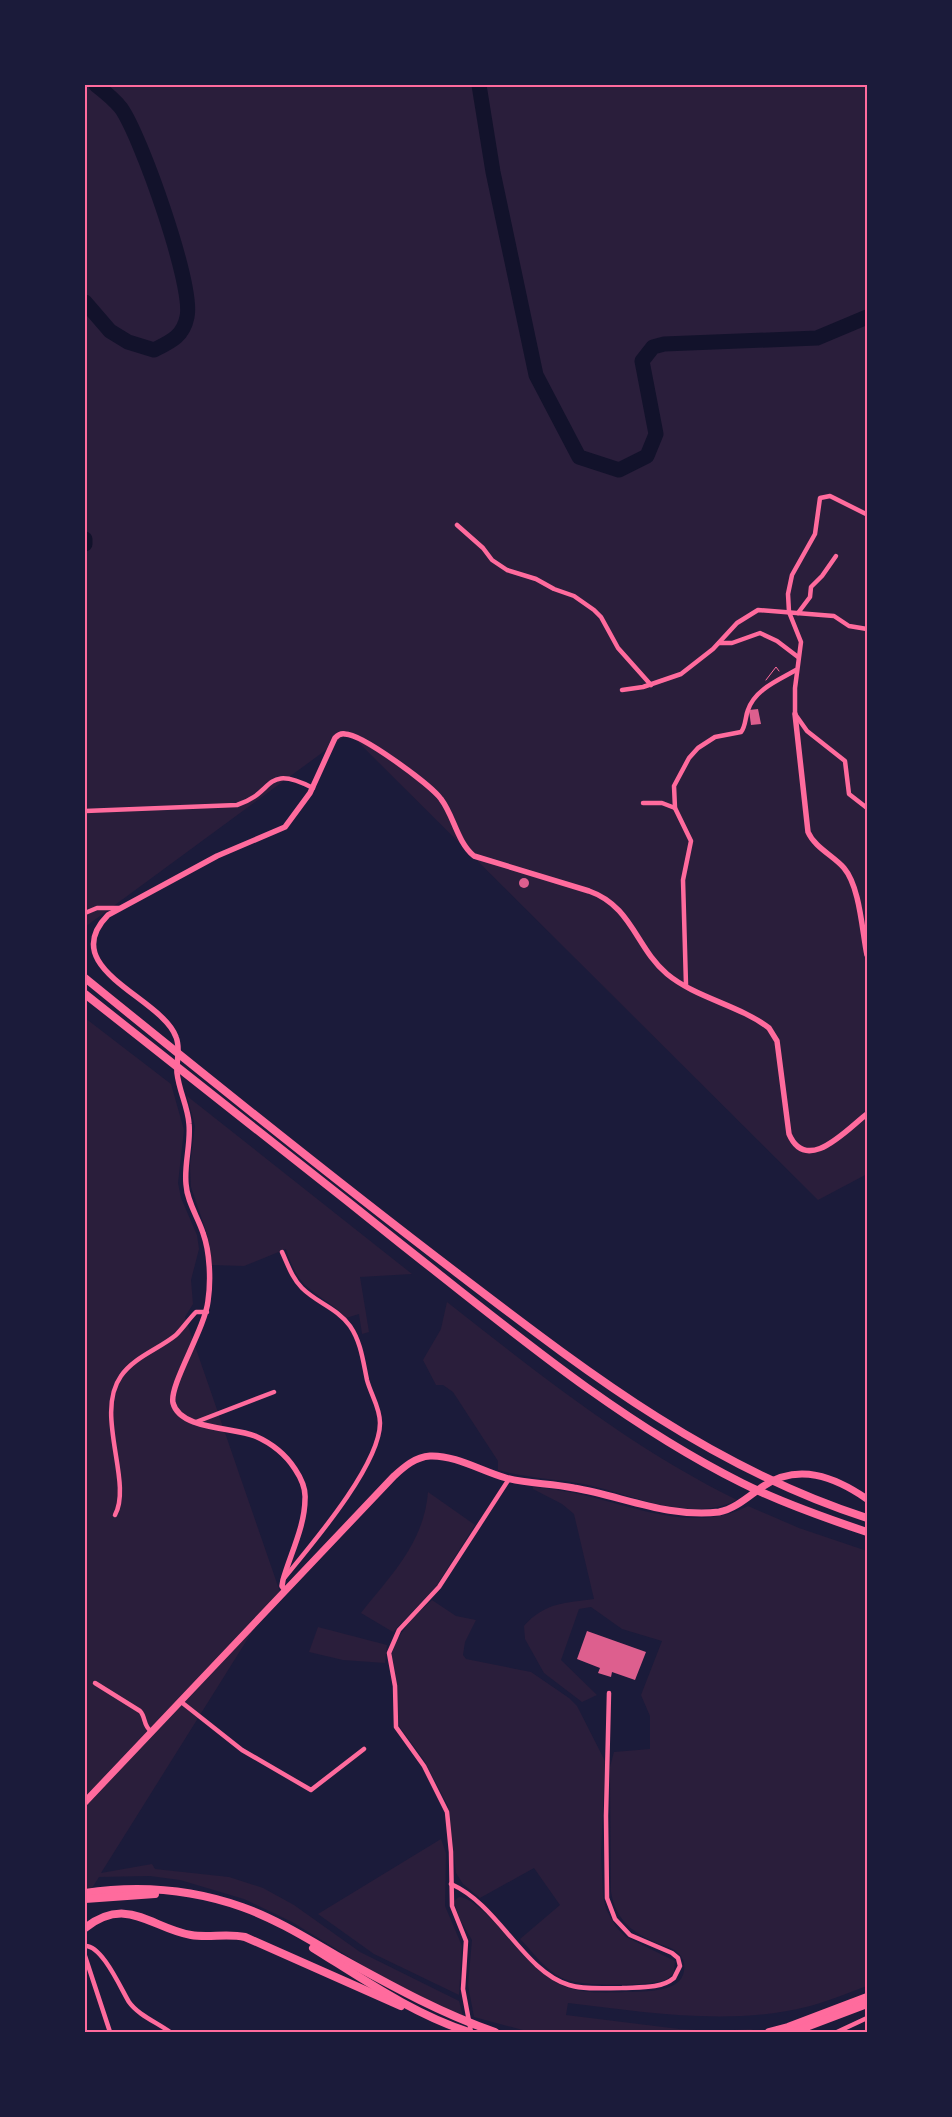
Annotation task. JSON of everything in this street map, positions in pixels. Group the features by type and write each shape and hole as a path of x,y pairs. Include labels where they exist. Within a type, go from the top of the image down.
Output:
{"highway":[{"path":"85,978 318,1167 518,1320 626,1398 693,1440 743,1468 800,1494 867,1518"},
{"path":"85,994 456,1288 617,1407 683,1450 742,1483 802,1509 867,1532"},
{"path":"85,1893 119,1889 157,1889 200,1895 238,1905 290,1930 426,2004 463,2021 495,2032"},
{"path":"85,1899 166,1894 188,1896 225,1906 269,1924 302,1941 372,1985 426,2014"},
{"path":"85,1928 102,1918 125,1914 151,1919 191,1935 227,1934 245,1937 379,1997 468,2032"},
{"path":"769,2032 788,2028 867,1997"},
{"path":"794,2032 867,2004"}],"main road":[{"path":"85,1802 394,1476 414,1461 425,1457 445,1458 509,1479 574,1488 650,1507 714,1512 732,1508 774,1480 798,1475 826,1476 842,1482 867,1499"},
{"path":"85,1808 91,1796"}],"street":[{"path":"866,514 830,496 820,498 816,534 790,581 788,612 801,642 796,670 795,714 808,832 815,842 840,863 853,883 867,956"},
{"path":"457,525 484,548 492,560 506,569 535,578 574,596 594,610 602,619 618,648 651,685"},
{"path":"798,613 810,596 810,587 822,577 836,556"},
{"path":"622,690 651,685 681,674 719,643 736,624 750,613 760,610 835,617 849,626 867,629"},
{"path":"719,643 733,643 760,633 781,643 798,658"},
{"path":"686,985 683,880 691,841 675,808 674,786 694,752 715,737 741,732 749,707 756,697 767,686 796,670"},
{"path":"795,714 809,733 844,760 847,766 848,794 867,808"},
{"path":"286,1590 282,1586 283,1580 304,1509 305,1492 299,1476 284,1455 259,1438 196,1422 183,1416 176,1411 172,1396 207,1312 209,1289 206,1246 186,1185 190,1127 178,1078 177,1038 161,1018 103,968 94,949 94,936 100,925 119,908 216,856 285,827 312,788 335,738 344,734 363,741 437,794 445,804 466,847 474,856 589,890 604,898 621,912 664,971 686,985 772,1031 777,1041 789,1134 798,1145 808,1149 827,1147 867,1114"},
{"path":"85,812 237,805 248,800 282,777 292,778 312,788"},
{"path":"643,804 662,803 675,808"},
{"path":"85,913 102,907 119,908"},
{"path":"282,1252 299,1284 336,1311 352,1330 362,1350 369,1386 377,1405 380,1421 378,1440 370,1461 313,1542 283,1580"},
{"path":"115,1515 119,1496 112,1424 113,1397 117,1382 135,1362 176,1334 196,1312 207,1312"},
{"path":"196,1422 274,1392"},
{"path":"468,2032 463,1989 466,1941 453,1911 447,1812 424,1766 396,1727 395,1686 389,1653 399,1630 436,1591 509,1479"},
{"path":"95,1683 140,1711 144,1715 146,1727 151,1732"},
{"path":"451,1884 479,1901 540,1966 560,1981 584,1988 630,1988 658,1985 674,1978 680,1966 678,1958 672,1953 630,1935 615,1919 607,1898 606,1816 609,1693"},
{"path":"180,1701 242,1750 311,1790 364,1749"},
{"path":"85,1946 93,1947 100,1954 132,2005 170,2032"},
{"path":"85,1956 110,2032"},
{"path":"837,2032 867,2018"}],"shaded area":[{"path":"85,85 867,85 867,1174 818,1200 349,733 85,927"},
{"path":"85,1018 171,1084 184,1130 178,1183 181,1198 197,1235 199,1249 191,1280 193,1304 185,1317 280,1592 257,1624 101,1873 152,1864 155,1869 229,1877 263,1888 294,1905 360,1952 459,2001 463,2016 395,1985 292,1922 244,1899 180,1880 150,1876 99,1877 85,1899"},
{"path":"187,1096 412,1274 360,1277 369,1332 362,1334 359,1314 346,1318 304,1284 293,1268 286,1249 244,1266 211,1265 207,1234 191,1187 190,1166 195,1126"},
{"path":"447,1302 552,1383 623,1434 698,1480 737,1500 719,1507 700,1509 680,1508 641,1500 584,1484 530,1477 498,1470 498,1461 453,1392 443,1385 436,1385 423,1360 441,1329"},
{"path":"533,1487 574,1493 647,1512 688,1518 709,1518 729,1514 748,1506 799,1528 867,1551 867,1986 806,2007 777,2013 747,2016 657,2013 568,2003 566,2015 679,2029 715,2031 754,2029 742,2032 530,2032 474,2017 468,1985 472,1940 459,1918 454,1901 459,1897 469,1900 480,1909 549,1977 569,1988 596,1992 632,1992 663,1989 677,1983 682,1978 684,1971 683,1960 677,1952 641,1935 627,1925 617,1911 611,1892 610,1767 614,1752 650,1749 650,1716 641,1695 662,1641 622,1629 591,1607 579,1609 561,1660 597,1695 582,1702 544,1673 525,1639 524,1626 540,1612 548,1608 565,1603 594,1599 574,1514 562,1504 533,1489"},
{"path":"428,1492 475,1525 435,1588 393,1632 361,1613 413,1543 425,1510"},
{"path":"432,1600 456,1616 476,1620 465,1642 463,1655 466,1659 531,1672 569,1698 577,1706 605,1761 601,1854 603,1896 606,1909 616,1927 626,1937 675,1961 674,1972 667,1979 653,1983 611,1985 570,1981 556,1975 520,1939 560,1905 534,1868 480,1898 463,1884 456,1873 448,1806 424,1760 399,1726 391,1658 395,1642 412,1619"},
{"path":"318,1627 387,1645 385,1663 343,1660 309,1652"},
{"path":"441,1839 446,1853 445,1906 462,1946 459,1995 374,1954 318,1914"}],"building":[{"path":"758,709 761,724 751,725 749,710"},
{"path":"522,878 526,878 529,883 528,887 522,888 519,885 519,881"},
{"path":"587,1631 646,1652 635,1680 612,1672 611,1677 598,1673 600,1668 577,1659"}],"waterway":[{"path":"85,302 110,331 128,342 154,350 175,338 185,324 187,317 187,300 182,275 153,178 141,148 121,108 96,85"},
{"path":"479,85 493,172 536,375 579,457 619,470 647,456 656,434 642,361 653,347 664,344 817,338 867,317"},
{"path":"85,539 85,544"}]}
